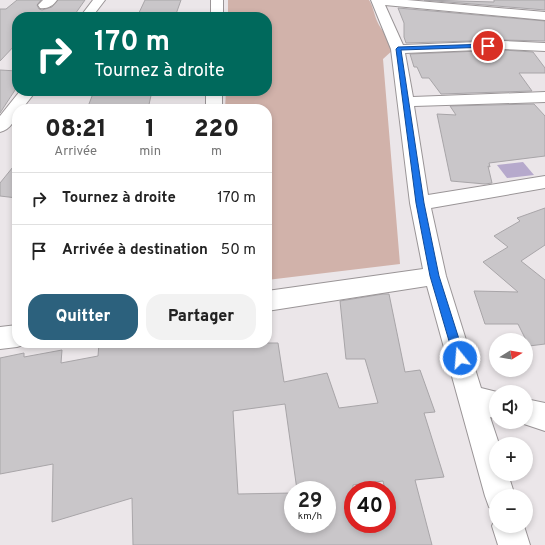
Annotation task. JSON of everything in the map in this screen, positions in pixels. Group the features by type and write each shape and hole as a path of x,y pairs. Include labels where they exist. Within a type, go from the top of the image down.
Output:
{"street":[{"path":"90,12 99,0"},
{"path":"217,0 217,12"},
{"path":"499,489 484,402 435,276 420,203 398,49 378,1 545,16"},
{"path":"398,49 503,45 545,47"},
{"path":"18,104 24,96"},
{"path":"406,102 545,98"},
{"path":"0,127 12,112"},
{"path":"420,203 545,182"},
{"path":"272,300 435,276"},
{"path":"0,338 12,337"},
{"path":"533,414 545,417"},
{"path":"510,533 514,545"}],"shaded area":[{"path":"228,0 369,0 379,25 394,49 383,59 400,264 272,279 272,104 225,104 226,96 272,96 272,12 228,12"},
{"path":"523,162 534,175 507,178 497,165"}],"building":[{"path":"17,0 41,0 37,5 39,9 42,10 52,7 58,0 85,0 77,12 12,12 12,48 0,61 0,9 6,9"},
{"path":"145,0 181,0 177,12 139,12"},
{"path":"424,0 494,2 494,0 545,0 545,10"},
{"path":"398,8 545,21 545,41 503,40 406,43 404,37 404,23"},
{"path":"503,50 533,52 545,68 545,73 519,73 532,91 441,94 429,78 422,78 417,67 414,67 410,54"},
{"path":"0,70 12,71 12,95 0,113"},
{"path":"92,96 151,96 149,104 89,104"},
{"path":"534,104 545,116 545,156 489,163 490,167 488,166 492,183 485,184 451,181 437,114 456,115 450,106"},
{"path":"12,168 12,197 0,196 0,183"},
{"path":"545,208 545,245 521,261 545,280 545,344 533,346 533,333 522,333 518,324 485,324 474,291 518,292 483,262 508,247 494,236 520,221 517,218"},
{"path":"389,294 405,372 420,370 435,412 424,413 444,477 415,480 432,545 133,545 132,498 52,522 53,464 0,474 0,358 24,353 24,357 62,350 61,363 98,356 99,348 272,348 272,343 278,343 284,382 327,373 339,408 378,403 365,359 346,359 340,301","holes":["285,404 296,481 336,481 336,533 284,533 284,493 238,494 233,411"]}],"route":[{"path":"460,358 435,276 420,203 398,49 488,46"}]}
